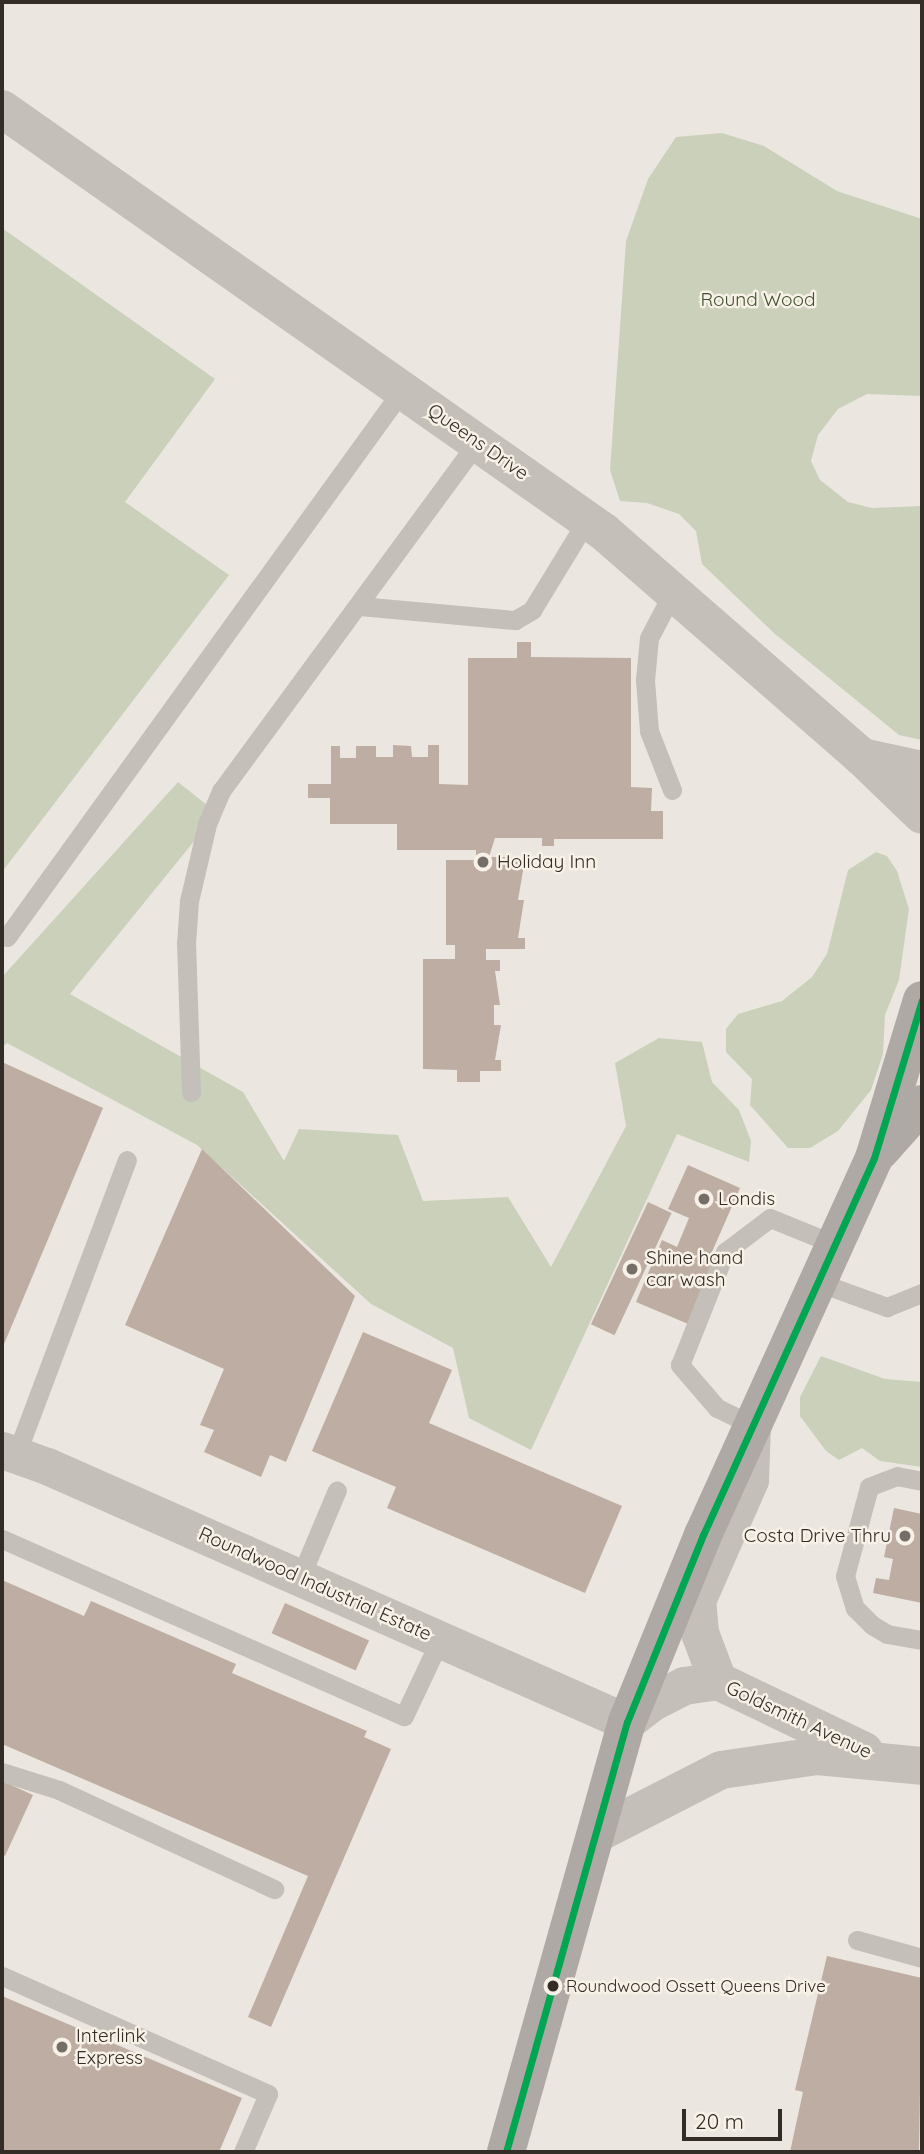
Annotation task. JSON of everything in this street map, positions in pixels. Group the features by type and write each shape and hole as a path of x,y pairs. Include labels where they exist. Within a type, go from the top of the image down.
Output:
{"highway":[{"path":"506,2152 598,1833 627,1722 815,1281 874,1158 922,1000"},
{"path":"874,1158 922,1104"}],"street":[{"name":"Queens Drive","path":"2,109 587,520 862,757 922,816"},
{"path":"862,757 922,770"},
{"path":"627,1722 653,1702 684,1686 718,1681 700,1633 697,1601 750,1480 752,1425"},
{"name":"Roundwood Industrial Estate","path":"9,1452 627,1722"},
{"name":"Goldsmith Avenue","path":"718,1681 881,1759"},
{"name":"Goldsmith Avenue","path":"598,1833 721,1770 817,1756 881,1759 922,1766"}],"lane":[{"path":"7,937 403,389"},
{"path":"191,1092 186,944 189,901 207,824 221,791 342,621 360,606 370,582 477,442"},
{"path":"360,606 515,620 532,610 587,520"},
{"path":"672,790 649,731 645,680 649,638 673,592"},
{"path":"9,1452 127,1160"},
{"path":"752,1425 717,1408 680,1366 725,1252 770,1219 834,1244"},
{"path":"815,1281 887,1307 922,1293"},
{"path":"922,1481 897,1476 869,1487 845,1576 855,1608 872,1625 887,1634 922,1640"},
{"path":"300,1578 337,1490"},
{"path":"2,1539 404,1716 440,1640"},
{"path":"2,1772 59,1790 274,1889"},
{"path":"857,1940 922,1958"},
{"path":"2,1976 268,2094 243,2152"}],"green space":[{"name":"Round Wood","path":"722,133 764,146 837,191 922,219 922,396 867,394 838,409 818,435 811,461 820,480 848,502 872,508 922,506 922,740 899,735 775,634 702,564 696,531 679,514 647,503 620,501 610,470 626,241 648,179 676,137"},
{"path":"2,228 215,379 125,502 229,575 2,872"},
{"path":"178,782 217,813 70,994 243,1092 284,1161 299,1129 398,1135 423,1201 508,1197 551,1267 626,1126 615,1063 659,1038 702,1042 712,1082 739,1110 751,1141 749,1162 677,1134 531,1450 469,1418 453,1348 371,1304 197,1145 7,1043 2,1047 2,977"},
{"path":"876,852 887,856 897,871 909,909 899,980 885,1015 883,1054 871,1090 838,1131 810,1148 788,1148 750,1105 752,1079 726,1052 726,1029 738,1014 782,1001 812,977 827,954 848,870"},
{"path":"821,1356 885,1379 922,1382 922,1467 880,1461 862,1448 839,1460 826,1451 800,1416 800,1397"}],"building":[{"name":"Holiday Inn","path":"517,642 531,642 531,657 631,658 631,787 652,788 651,811 663,811 663,839 554,839 554,846 542,846 542,838 495,838 489,857 519,857 519,865 524,865 518,900 524,900 518,938 525,938 525,949 486,949 486,960 500,960 500,971 495,971 500,1005 494,1005 494,1025 501,1025 495,1060 501,1060 501,1071 480,1071 480,1082 457,1082 457,1070 423,1069 423,959 455,959 455,945 446,945 446,860 476,860 476,850 397,850 397,824 330,824 330,798 308,798 308,784 331,784 331,746 340,746 340,758 356,758 356,746 376,746 376,757 393,757 393,745 411,746 412,757 428,757 428,745 439,745 439,784 468,785 468,658 517,658"},
{"path":"2,1062 103,1108 2,1349"},
{"path":"202,1149 355,1296 286,1462 270,1455 261,1477 204,1452 214,1430 200,1425 224,1369 125,1325"},
{"path":"688,1165 740,1188 708,1261 719,1265 693,1326 636,1302 662,1240 677,1247 689,1218 668,1209"},
{"name":"Shine hand car wash","path":"648,1202 672,1213 615,1335 591,1324"},
{"path":"363,1332 452,1370 429,1423 622,1506 585,1593 387,1508 396,1487 312,1451"},
{"name":"Costa Drive Thru","path":"894,1508 922,1514 922,1603 873,1593 876,1578 889,1580 893,1559 884,1557"},
{"path":"2,1580 84,1616 91,1601 236,1664 232,1673 367,1731 364,1737 391,1749 271,2027 248,2017 308,1876 2,1744"},
{"path":"285,1603 369,1640 356,1671 272,1633"},
{"path":"2,1781 33,1795 5,1856 2,1854"},
{"path":"827,1956 922,1978 919,2152 790,2152 803,2092 795,2090"},
{"name":"Interlink Express","path":"2,1996 242,2098 219,2152 2,2152"}],"transit line":[{"path":"506,2152 627,1722 703,1535 874,1158 922,1000"}],"place":[{"name":"Holiday Inn","path":"483,862"},
{"name":"Londis","path":"704,1199"},
{"name":"Shine hand car wash","path":"632,1269"},
{"name":"Costa Drive Thru","path":"905,1536"},
{"name":"Roundwood Ossett Queens Drive","path":"553,1986"},
{"name":"Interlink Express","path":"62,2047"}]}
